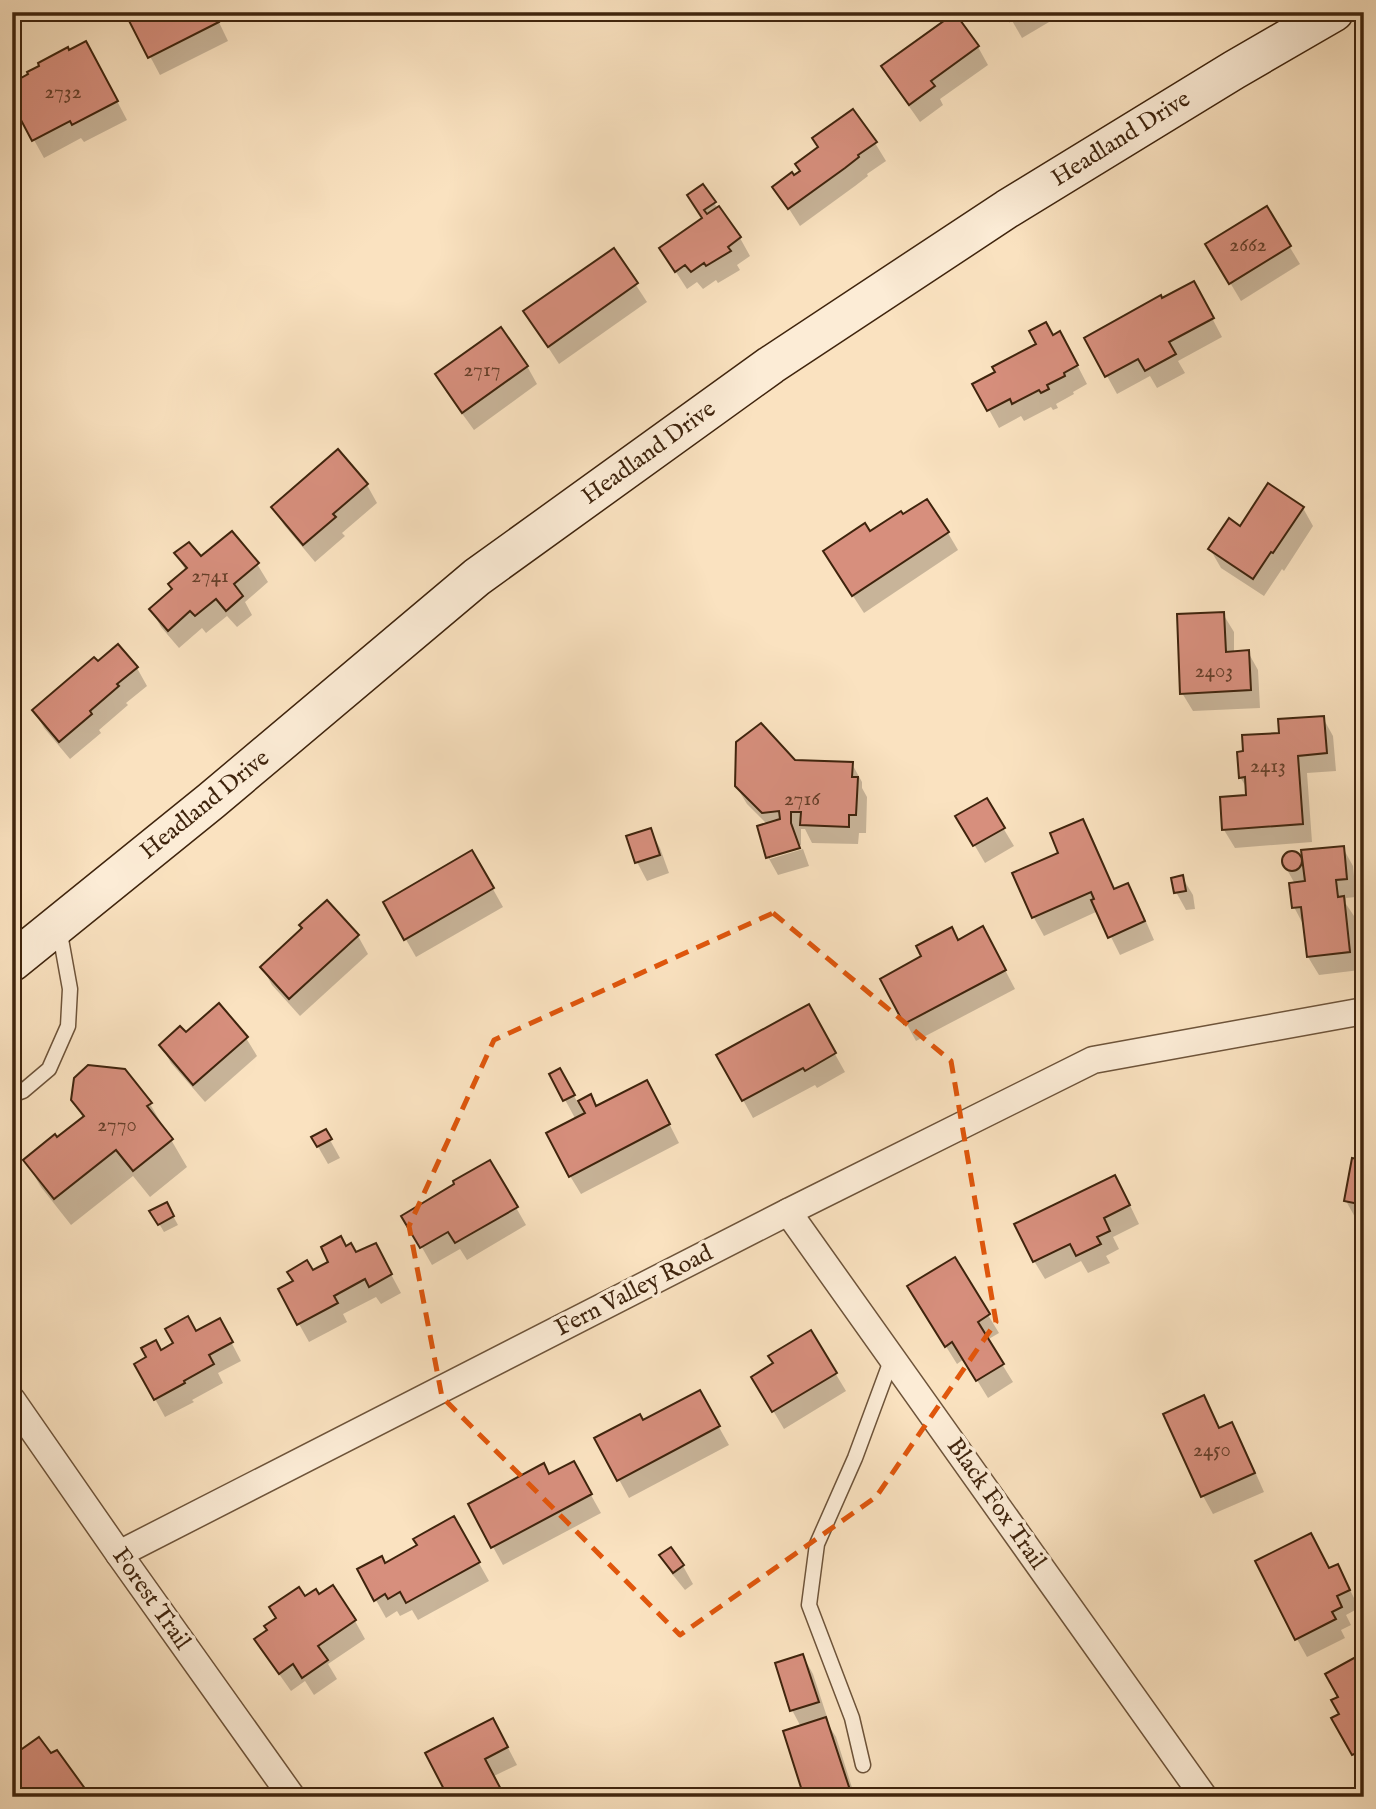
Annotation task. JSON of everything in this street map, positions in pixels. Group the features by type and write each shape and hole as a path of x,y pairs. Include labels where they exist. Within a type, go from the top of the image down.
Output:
{"main road":[{"name":"Headland Drive","path":"12,962 211,802 477,577 771,365 1007,209 1334,12"}],"street":[{"name":"Fern Valley Road","path":"119,1554 788,1212 1093,1060 1364,1011"},
{"name":"Black Fox Trail","path":"788,1212 1204,1797"},
{"name":"Forest Trail","path":"12,1400 292,1797"}],"lane":[{"path":"12,1095 23,1091 49,1069 68,1026 69,989 58,925"},
{"path":"863,1765 852,1718 809,1605 817,1544 855,1458 892,1358"}],"highlighted area":[{"path":"773,913 951,1061 996,1322 876,1497 680,1635 442,1397 409,1226 494,1040"}],"building":[{"path":"131,12 214,12 219,22 148,58 126,15"},
{"path":"1005,12 1026,12 1010,21"},
{"path":"955,13 979,46 931,81 935,86 909,105 881,66"},
{"path":"86,41 118,101 72,125 70,121 32,141 12,103 12,83 39,66 38,63"},
{"path":"853,109 877,142 788,209 772,187 792,172 794,175 800,171 795,164 818,147 812,138"},
{"path":"703,184 716,202 704,210 707,214 719,206 741,237 728,247 731,251 706,266 704,263 691,272 685,265 675,272 659,248 702,218 687,195"},
{"path":"1267,206 1291,246 1229,284 1205,244"},
{"path":"614,248 638,283 548,347 523,311"},
{"path":"1194,281 1214,318 1169,342 1176,354 1145,371 1138,359 1105,377 1084,338 1161,295 1162,298"},
{"path":"1046,322 1053,335 1060,331 1078,365 1064,373 1065,376 1047,385 1049,389 1041,393 1039,390 1012,404 1010,399 987,411 972,384 995,372 992,367 1036,344 1029,331"},
{"path":"501,327 528,366 462,413 435,374"},
{"path":"338,449 368,484 333,514 336,517 303,545 271,507"},
{"path":"1268,483 1304,507 1253,579 1208,549 1229,518 1240,526"},
{"path":"927,499 949,532 852,596 823,551 865,523 870,531 901,511 903,514"},
{"path":"232,531 259,563 234,584 243,596 226,611 216,599 195,616 190,611 168,631 149,609 172,589 168,584 187,568 174,553 189,542 201,556"},
{"path":"1224,612 1226,652 1249,650 1251,690 1180,694 1177,614"},
{"path":"118,644 138,667 90,711 92,714 59,742 32,710 94,657 98,661"},
{"path":"1324,716 1327,753 1298,756 1303,824 1222,830 1220,797 1246,795 1245,777 1239,778 1237,752 1243,751 1242,735 1279,733 1278,719"},
{"path":"761,723 795,760 853,762 852,777 858,777 856,815 849,815 849,827 800,825 801,812 791,812 791,823 800,848 766,858 757,826 780,819 779,811 762,813 735,786 736,742"},
{"path":"987,798 1005,828 973,846 955,816"},
{"path":"1083,819 1114,889 1128,883 1145,921 1108,938 1091,900 1094,899 1091,892 1032,918 1012,873 1058,853 1050,833"},
{"path":"651,828 660,855 635,863 626,836"},
{"path":"1344,846 1347,879 1336,880 1338,897 1344,896 1350,952 1307,957 1301,907 1292,908 1289,883 1305,881 1301,850"},
{"path":"472,850 494,888 404,940 383,902"},
{"path":"1292,851 1299,854 1302,861 1299,868 1292,871 1285,868 1282,861 1285,854"},
{"path":"1183,875 1186,891 1174,893 1171,878"},
{"path":"327,900 359,935 289,999 260,967 302,928 299,925"},
{"path":"983,926 1006,970 904,1024 880,979 921,956 916,946 952,927 958,940"},
{"path":"219,1003 248,1037 193,1085 159,1045 180,1026 186,1032"},
{"path":"809,1004 836,1053 742,1101 716,1055"},
{"path":"88,1065 125,1069 152,1103 147,1106 173,1139 133,1171 116,1150 54,1199 23,1160 55,1134 57,1137 84,1116 71,1100 74,1078"},
{"path":"560,1068 575,1095 563,1101 549,1074"},
{"path":"647,1080 670,1124 569,1177 546,1133 585,1113 578,1101 591,1094 596,1106"},
{"path":"326,1129 332,1139 317,1147 311,1137"},
{"path":"1352,1158 1364,1160 1364,1205 1344,1201"},
{"path":"490,1160 518,1207 455,1243 448,1232 420,1248 401,1216"},
{"path":"1115,1175 1130,1205 1104,1218 1110,1231 1097,1237 1101,1244 1076,1256 1070,1244 1033,1262 1014,1224"},
{"path":"167,1202 174,1216 158,1225 149,1211"},
{"path":"341,1236 346,1246 351,1243 356,1252 376,1243 392,1274 369,1287 365,1279 334,1296 338,1303 297,1325 278,1289 293,1281 287,1272 307,1260 313,1270 328,1262 321,1247"},
{"path":"955,1257 990,1314 978,1322 1004,1364 976,1381 952,1342 945,1347 907,1286"},
{"path":"188,1316 196,1331 220,1318 233,1342 209,1355 214,1364 154,1400 134,1364 146,1357 141,1348 156,1340 161,1350 173,1343 165,1329"},
{"path":"811,1330 837,1373 772,1412 751,1377 773,1363 768,1356"},
{"path":"700,1390 720,1426 617,1481 594,1438 640,1414 643,1420"},
{"path":"1204,1395 1219,1428 1232,1422 1255,1473 1201,1497 1163,1414"},
{"path":"574,1461 592,1494 491,1548 468,1504 544,1463 549,1474"},
{"path":"454,1516 480,1562 406,1603 400,1592 388,1599 385,1594 374,1601 357,1569 382,1556 385,1563 417,1545 413,1539"},
{"path":"1311,1533 1329,1568 1338,1564 1350,1590 1337,1596 1342,1607 1332,1612 1336,1619 1295,1640 1255,1561"},
{"path":"671,1547 684,1565 673,1573 659,1555"},
{"path":"333,1585 356,1620 318,1646 328,1660 302,1678 293,1664 279,1674 254,1639 267,1630 264,1626 276,1618 269,1607 299,1587 305,1596 316,1589 319,1594"},
{"path":"1363,1653 1364,1760 1359,1752 1352,1755 1331,1718 1339,1714 1331,1700 1338,1697 1325,1674"},
{"path":"803,1654 819,1702 790,1711 775,1663"},
{"path":"826,1717 851,1793 840,1797 804,1797 783,1731"},
{"path":"493,1718 508,1747 485,1759 505,1797 448,1797 425,1753"},
{"path":"39,1737 51,1753 57,1750 86,1790 80,1794 82,1797 24,1797 12,1780 12,1756"}]}
